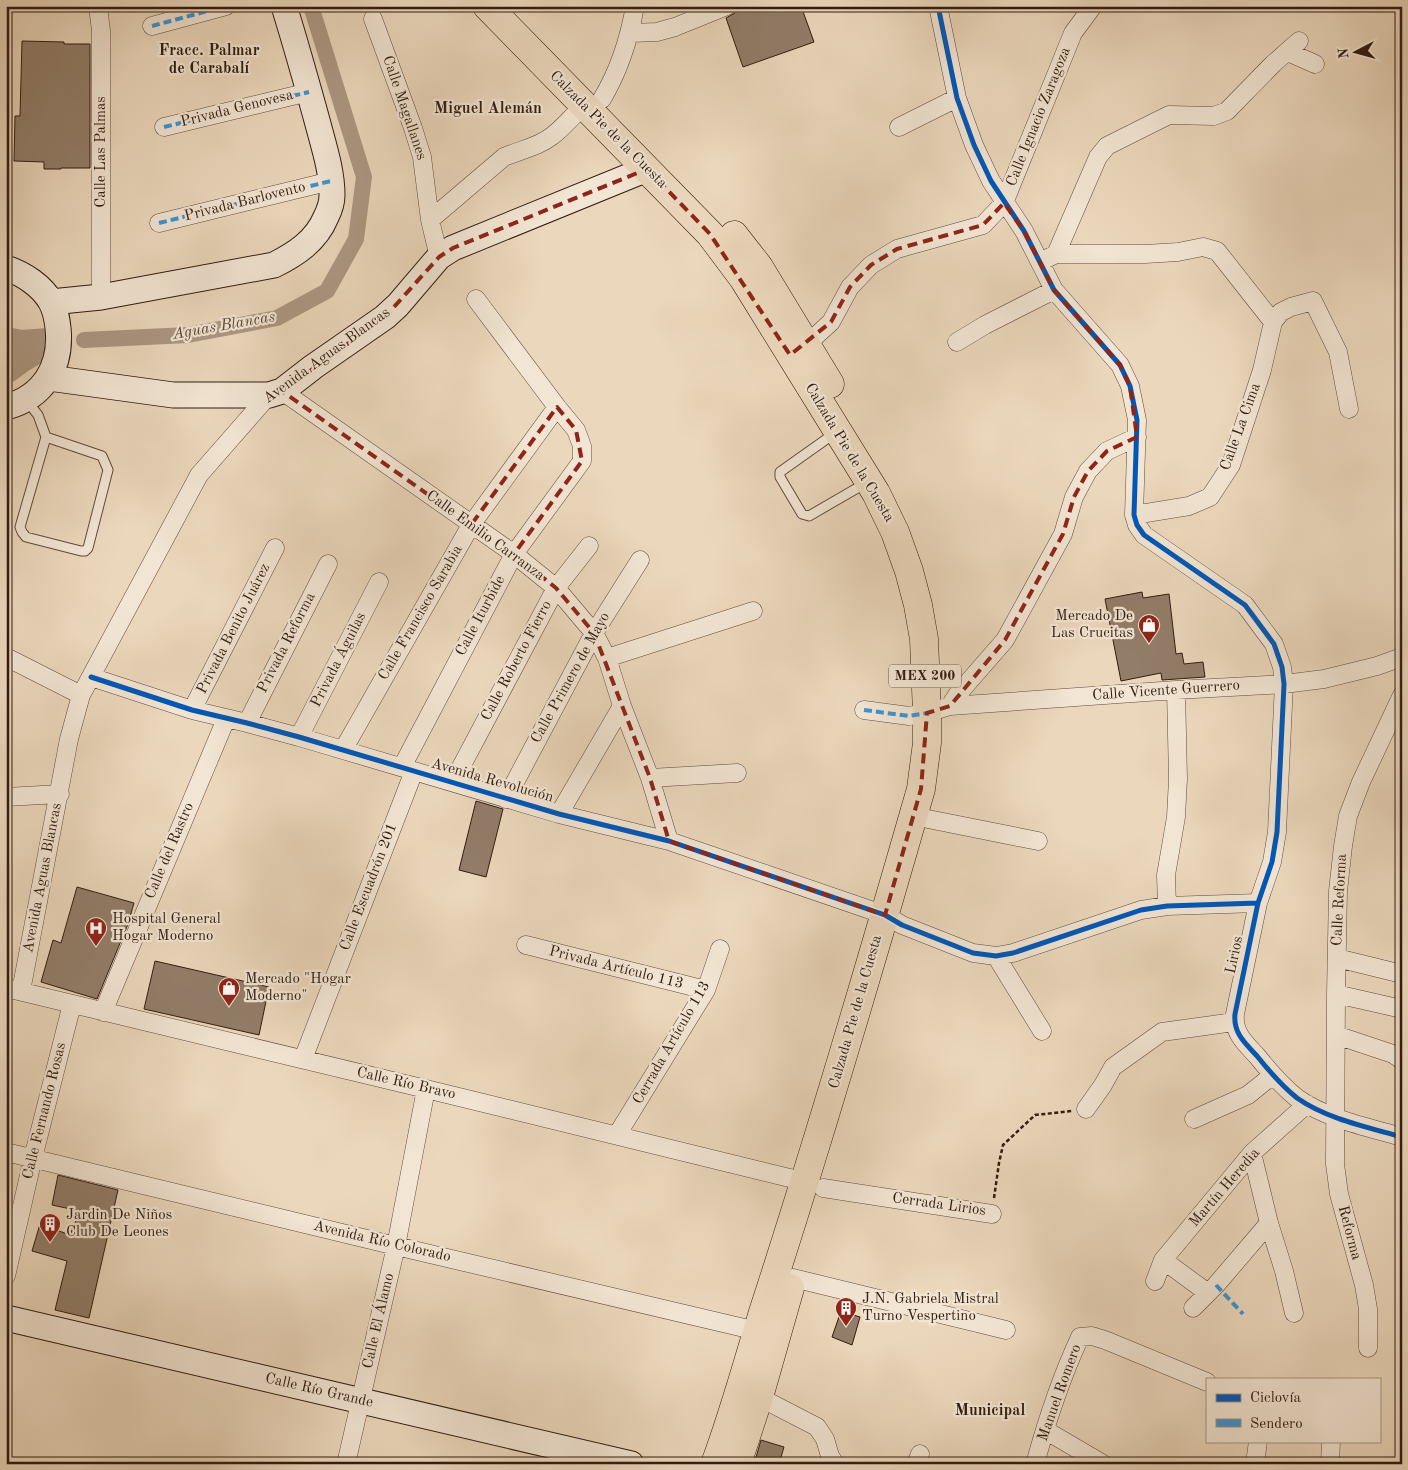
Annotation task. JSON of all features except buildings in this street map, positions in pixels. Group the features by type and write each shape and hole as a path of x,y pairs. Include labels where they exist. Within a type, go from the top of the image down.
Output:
{"main road":[{"name":"Calzada Pie de la Cuesta","path":"486,6 725,223 759,267 837,431 864,464"},
{"name":"Calzada Pie de la Cuesta","path":"512,6 648,169 710,234 798,350 864,464 895,532 918,604 940,709 942,745 928,819 893,920 814,1185 793,1278 760,1397 737,1464"},
{"name":"Calzada Pie de la Cuesta","path":"893,920 921,789 927,744 940,709"},
{"name":"Calzada Pie de la Cuesta","path":"715,1464 757,1331 814,1185"}],"street":[{"name":"Calle Las Palmas","path":"98,6 101,31 101,297"},
{"path":"152,26 226,6"},
{"path":"51,302 101,297 274,265 294,255 314,237 326,217 332,197 331,181 328,161 310,92 284,6"},
{"path":"430,220 504,157 536,145 552,136 593,102 614,78 631,32 635,6"},
{"path":"631,32 657,32 675,27 727,6"},
{"path":"938,6 957,98 974,145 990,181 1024,231 1054,290 1120,365 1130,386 1137,420 1134,515"},
{"name":"Calle Ignacio Zaragoza","path":"798,350 831,322 850,287 871,265 896,250 983,225 1004,203 1073,34 1093,6"},
{"name":"Calle Magallanes","path":"372,19 422,157 430,220 439,257"},
{"path":"1056,254 1098,157 1108,146 1169,115 1214,116 1227,111 1293,46 1314,64"},
{"name":"Privada Genovesa","path":"164,127 310,92"},
{"path":"899,127 957,98"},
{"name":"Avenida Aguas Blancas","path":"14,990 60,794 69,739 81,695 199,475 275,393 385,317 439,257 453,248 648,169"},
{"name":"Privada Barlovento","path":"159,223 331,181"},
{"path":"1039,262 1056,254 1145,254 1178,252 1203,247 1217,251 1273,322 1281,312 1313,302 1338,352 1349,409"},
{"path":"6,268 28,278 42,290 51,302 57,316 59,350 55,366 49,378 39,389 16,403"},
{"path":"957,342 985,325 1054,290"},
{"path":"476,299 557,407"},
{"name":"Calle La Cima","path":"1134,515 1189,506 1210,497 1230,465 1262,370 1273,322"},
{"path":"49,378 173,395 275,393"},
{"name":"Calle Emilio Carranza","path":"275,393 514,554 556,588 594,633 606,658 622,706 650,778 668,841"},
{"name":"Calle Iturbide","path":"408,769 514,554 582,461 582,446 576,430 557,407"},
{"name":"Calle Francisco Sarabia","path":"342,750 471,525 557,407"},
{"path":"940,709 957,695 1005,640 1063,534 1074,497 1088,470 1107,451 1137,438"},
{"name":"Lirios","path":"1134,515 1137,525 1144,534 1245,604 1274,644 1282,667 1284,684 1277,832 1272,862 1258,903 1234,1022"},
{"name":"Calle Roberto Fierro","path":"453,782 556,588 589,546"},
{"name":"Privada Benito Juárez","path":"192,710 275,548"},
{"name":"Calle Primero de Mayo","path":"506,799 594,633 640,560"},
{"name":"Privada Reforma","path":"247,723 328,564"},
{"name":"Privada Águilas","path":"299,737 379,582"},
{"path":"606,658 753,611"},
{"path":"6,657 81,695"},
{"name":"Calle Vicente Guerrero","path":"864,710 909,716 940,709 1176,690 1284,684 1324,679 1377,666 1402,657"},
{"name":"Avenida Revolución","path":"91,677 192,710 299,737 558,814 668,841 893,920 974,953 996,956"},
{"path":"1168,906 1166,874 1176,817 1178,779 1176,690"},
{"name":"Calle Reforma","path":"1335,1116 1338,890 1343,846 1348,816 1361,782 1402,694"},
{"path":"558,814 622,706"},
{"name":"Calle del Rastro","path":"103,1012 226,719"},
{"name":"Calle Escuadrón 201","path":"303,1059 408,769"},
{"path":"650,778 737,773"},
{"name":"Avenida Aguas Blancas","path":"6,797 60,794"},
{"path":"928,819 1038,841"},
{"path":"1042,1031 996,956 1013,953 1133,912 1168,906 1258,903"},
{"name":"Privada Artículo 113","path":"526,945 706,990"},
{"name":"Cerrada Artículo 113","path":"617,1135 706,990 720,949"},
{"path":"1337,958 1402,974"},
{"name":"Calle Río Bravo","path":"14,990 426,1088 814,1185"},
{"path":"1336,994 1402,1009"},
{"name":"Calle Fernando Rosas","path":"6,1276 33,1158 72,1004"},
{"path":"1086,1109 1113,1067 1162,1032 1234,1022 1240,1037 1296,1097 1335,1116 1402,1137"},
{"path":"1336,1035 1393,1054 1402,1060"},
{"path":"1194,1119 1248,1095 1273,1074"},
{"name":"Calle El Álamo","path":"346,1464 396,1246 426,1088"},
{"name":"Martín Heredia","path":"1154,1281 1162,1260 1252,1153 1307,1104"},
{"name":"Reforma","path":"1335,1116 1339,1194 1364,1285 1368,1310 1368,1348"},
{"name":"Avenida Río Colorado","path":"6,1152 757,1331"},
{"path":"1252,1153 1294,1312"},
{"name":"Cerrada Lirios","path":"814,1185 992,1214"},
{"path":"1193,1308 1269,1223"},
{"path":"1162,1260 1208,1293"},
{"path":"793,1278 1006,1330"},
{"name":"Calle Río Grande","path":"6,1318 631,1464"},
{"name":"Manuel Romero","path":"1035,1464 1044,1430 1068,1363 1080,1337 1092,1336 1105,1340 1206,1382"},
{"path":"760,1397 817,1427 826,1439 830,1456 835,1464"},
{"path":"1044,1430 1103,1464"},
{"path":"1255,1464 1258,1442"},
{"path":"1330,1464 1331,1442"}],"lane":[{"path":"16,403 38,415 46,437 20,527 22,532 26,537 85,551 88,548 108,470 106,463 102,456 46,437"},
{"path":"837,431 780,472 780,478 802,514 809,516 864,464"}],"highlighted area":[{"path":"647,169 710,234 790,355 831,322 850,287 871,265 897,249 983,225 1004,203 1024,231 1054,290 1120,365 1130,386 1137,437 1107,451 1088,471 1074,497 1063,534 1005,640 950,706 927,713 921,789 885,915 669,841 650,778 594,633 556,588 514,554 582,461 576,430 557,407 471,525 282,391 385,317 439,257 453,248"}],"waterway":[{"name":"Aguas Blancas","path":"84,340 188,335 277,318 327,291 356,239 364,177 311,6"},
{"name":"Aguas Blancas","path":"6,341 21,344 49,342"},
{"name":"Aguas Blancas","path":"6,370 50,342"}],"marked path":[{"path":"152,26 226,6"},
{"path":"164,127 309,92"},
{"path":"159,223 331,181"},
{"path":"864,710 909,716 927,713"},
{"path":"1216,1285 1243,1314"}],"cycle path":[{"path":"938,6 957,98 974,145 991,181 1024,231 1054,290 1120,365 1130,386 1137,420 1134,515 1137,525 1144,535 1245,605 1274,644 1282,667 1284,684 1277,832 1272,862 1258,903 1235,1014 1238,1032 1244,1042 1271,1073 1297,1098 1334,1117 1402,1137"},
{"path":"91,677 192,710 299,737 559,814 669,841 885,915 902,925 973,953 996,956 1013,953 1141,910 1167,906 1258,903"}],"place":[{"name":"Mercado De Las Crucitas","path":"1149,644"},
{"name":"Hospital General Hogar Moderno","path":"96,947"},
{"name":"Mercado \"Hogar Moderno\"","path":"229,1007"},
{"name":"Jardin De Niños Club De Leones","path":"50,1243"},
{"name":"J.N. Gabriela Mistral Turno Vespertino","path":"846,1327"}],"district":[{"name":"Fracc. Palmar de Carabalí","path":"209,60"},
{"name":"Miguel Alemán","path":"488,109"},
{"name":"Municipal","path":"990,1411"}]}
